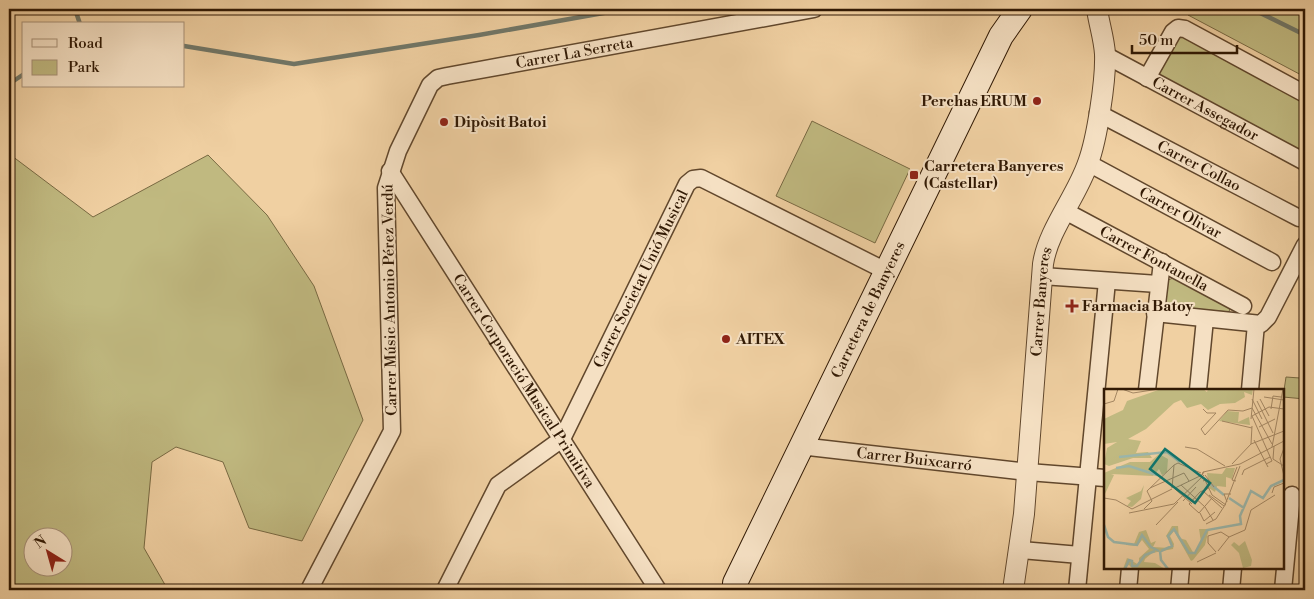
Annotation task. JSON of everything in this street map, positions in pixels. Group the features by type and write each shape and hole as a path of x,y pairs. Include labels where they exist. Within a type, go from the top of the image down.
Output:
{"main road":[{"name":"Carretera de Banyeres","path":"1002,36 1008,9"},
{"name":"Carretera de Banyeres","path":"731,588 1002,36 1020,9"}],"street":[{"name":"Carrer La Serreta","path":"390,171 430,85 438,78 814,9"},
{"name":"Carrer Banyeres","path":"1013,590 1021,550 1042,276 1046,253 1088,163 1112,59 1096,13"},
{"path":"1147,78 1173,32 1178,28 1185,29 1305,94"},
{"name":"Carrer Assegador","path":"1112,59 1305,162"},
{"name":"Carrer Collao","path":"1098,113 1299,218"},
{"name":"Carrer Olivar","path":"1088,163 1272,262"},
{"name":"Carrer Corporació Musical Primitiva","path":"390,171 658,590"},
{"name":"Carrer Músic Antonio Pérez Verdú","path":"309,590 392,431 386,188 390,171"},
{"name":"Carrer Societat Unió Musical","path":"562,439 687,184 693,179 701,178 886,271"},
{"name":"Carrer Fontanella","path":"1065,211 1243,306"},
{"path":"1155,313 1256,324 1265,321 1298,276 1305,245"},
{"path":"1148,389 1158,284 1162,262"},
{"path":"1042,276 1107,282 1158,284"},
{"path":"1077,590 1107,282"},
{"path":"1198,389 1205,319"},
{"path":"1250,389 1256,324"},
{"path":"445,590 498,485 562,439"},
{"name":"Carrer Buixcarró","path":"800,446 1028,472 1104,478"},
{"path":"1283,590 1293,495"},
{"path":"1021,550 1080,555"},
{"path":"1128,590 1130,569"},
{"path":"1179,590 1181,569"},
{"path":"1231,590 1233,569"}],"green space":[{"path":"1184,9 1305,9 1305,77 1188,15"},
{"path":"1183,36 1305,101 1305,155 1157,77 1178,38"},
{"path":"812,121 910,169 875,243 776,196"},
{"path":"208,155 267,215 314,286 363,420 302,541 249,528 223,462 176,447 152,462 144,548 168,590 9,590 9,158 12,156 93,217"},
{"path":"1173,278 1230,308 1229,312 1168,306 1164,301 1166,281"},
{"path":"1303,353 1305,353 1305,399 1284,397 1286,377 1300,378"}],"waterway":[{"path":"75,9 79,22"},
{"path":"185,46 294,64 479,35 626,9"},
{"path":"1252,9 1305,35"},
{"path":"9,84 22,75"}],"place":[{"name":"Perchas ERUM","path":"1037,101"},
{"name":"Dipòsit Batoi","path":"444,122"},
{"name":"Carretera Banyeres (Castellar)","path":"914,175"},
{"name":"Farmacia Batoy","path":"1072,306"},
{"name":"AITEX","path":"726,339"}]}
